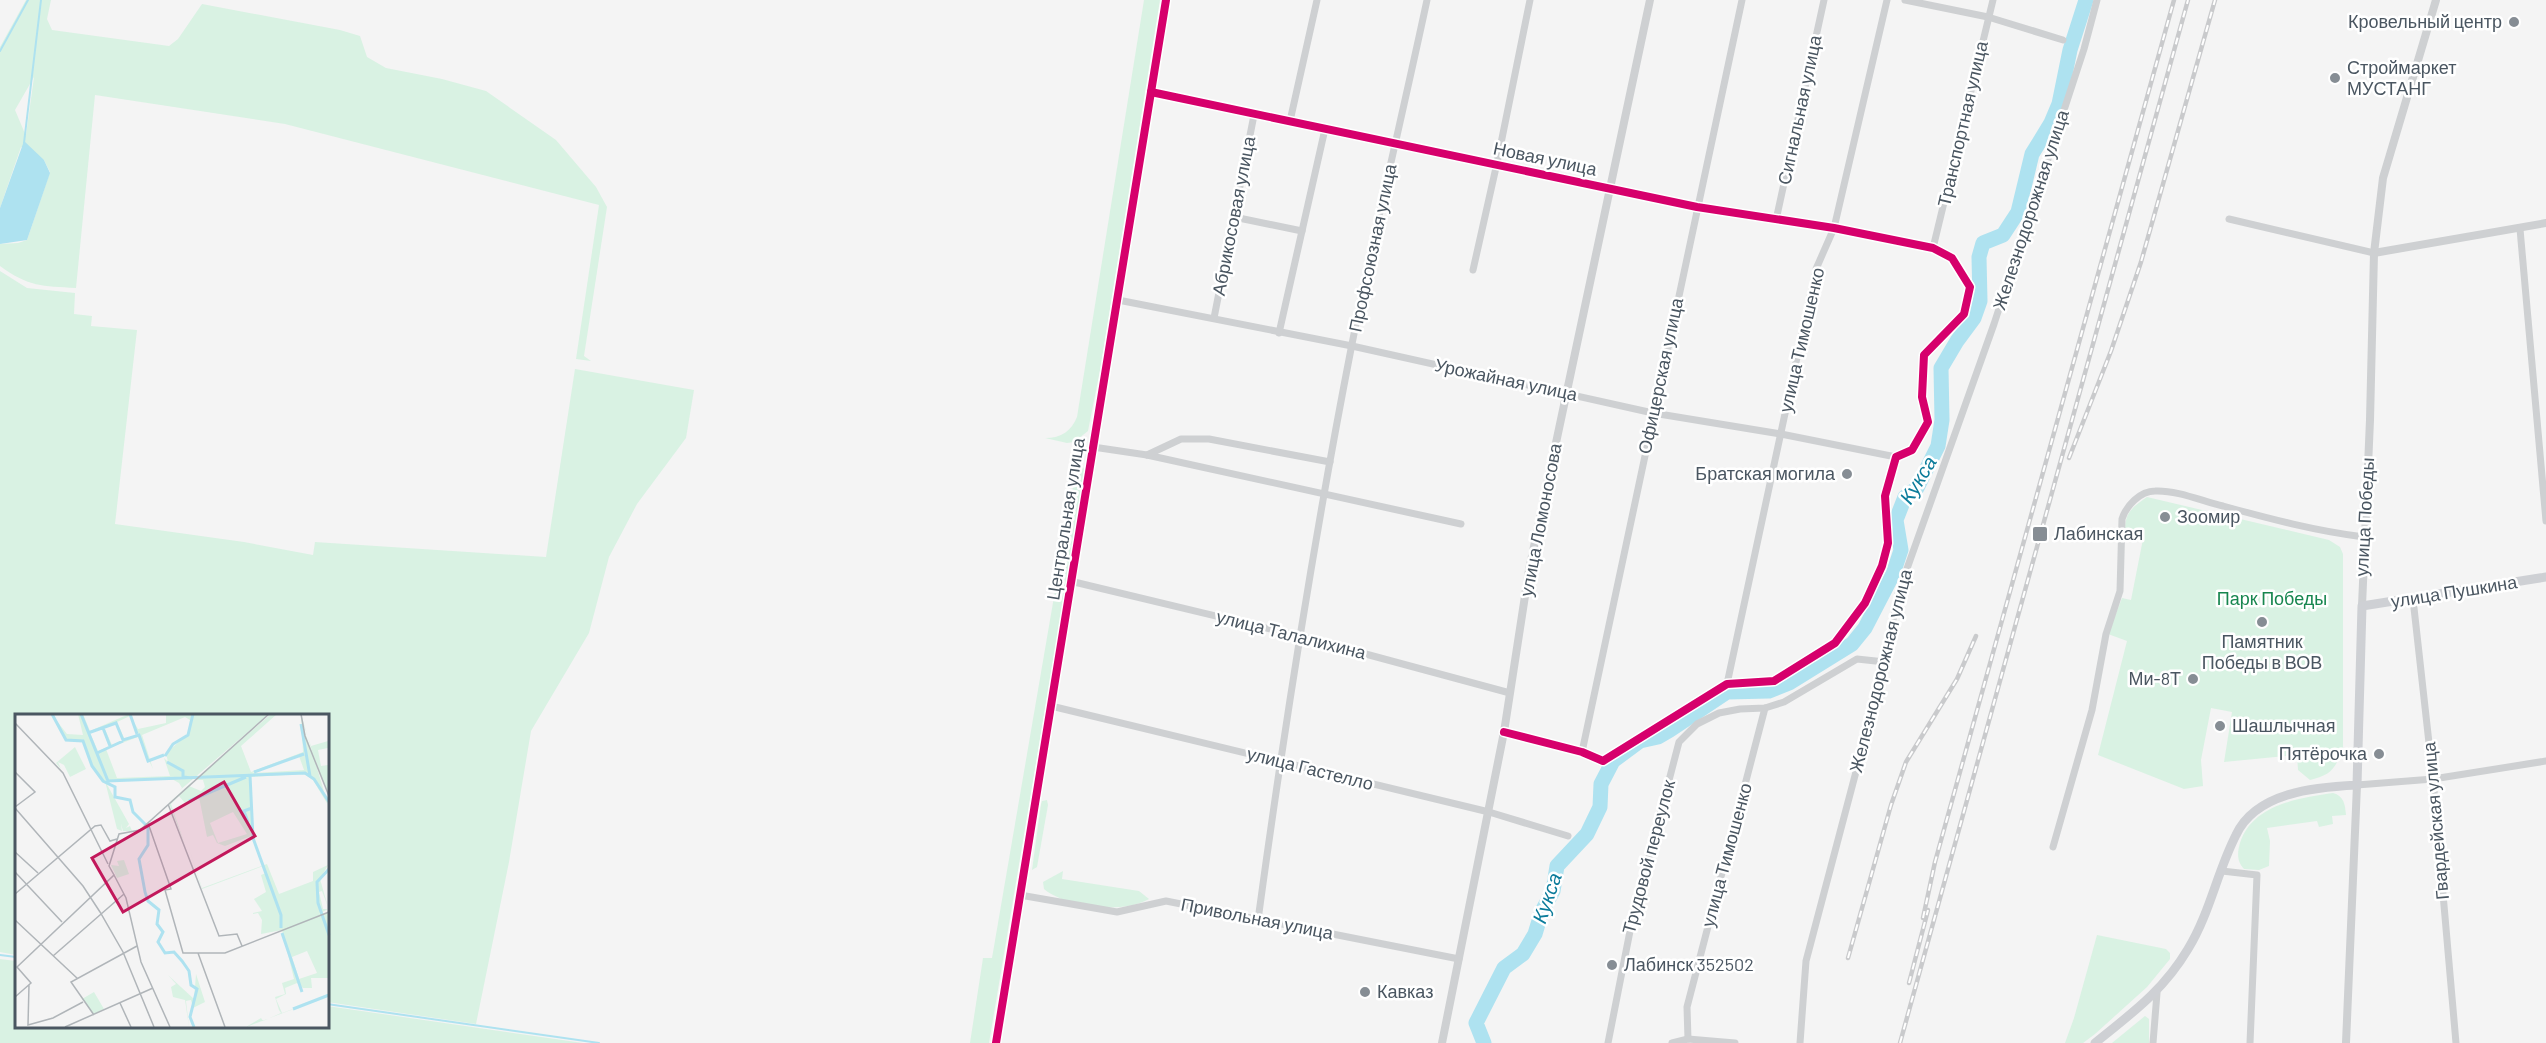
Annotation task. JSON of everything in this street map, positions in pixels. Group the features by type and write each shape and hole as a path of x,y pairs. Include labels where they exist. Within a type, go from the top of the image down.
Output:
{"main road":[{"name":"улица Пушкина","path":"2362,606 2546,577"},
{"name":"улица Победы","path":"2357,785 2362,606"},
{"path":"2095,1043 2157,993 2188,950 2198,931 2236,832 2252,813 2266,803 2328,787 2357,785"}],"street":[{"name":"Центральная улица","path":"996,1043 1166,0"},
{"path":"1290,121 1317,0"},
{"name":"Профсоюзная улица","path":"1258,920 1299,636 1323,495 1352,346 1426,0"},
{"path":"1473,270 1530,0"},
{"name":"улица Ломоносова","path":"1442,1043 1504,732 1529,570 1612,189 1650,0"},
{"name":"Офицерская улица","path":"1582,752 1742,0"},
{"name":"Сигнальная улица","path":"1776,220 1824,0"},
{"name":"улица Тимошенко","path":"1727,684 1816,269 1834,228 1887,0"},
{"path":"1905,0 1988,17 2063,40"},
{"name":"Транспортная улица","path":"1933,248 1993,0"},
{"name":"Железнодорожная улица","path":"1800,1043 1806,962 1885,662 1898,594 1994,324 2097,0"},
{"name":"улица Победы","path":"2362,606 2374,253 2383,178 2436,0"},
{"name":"Новая улица","path":"1151,92 1254,115 1497,163 1697,207 1834,228 1933,248"},
{"name":"Абрикосовая улица","path":"1214,318 1254,115"},
{"path":"1279,333 1325,129"},
{"path":"1234,217 1302,231"},
{"path":"2229,219 2374,253 2546,224"},
{"path":"2520,229 2546,521"},
{"name":"Железнодорожная улица","path":"1727,684 1774,681 1835,642 1865,603 1882,566 1888,543 1885,496 1896,457 1912,450 1928,422 1922,397 1924,355 1964,314 1970,287 1952,258 1933,248"},
{"name":"Урожайная улица","path":"1118,300 1352,346 1653,412 1896,457"},
{"path":"1147,455 1181,439 1209,439 1330,462"},
{"path":"1093,447 1147,455 1461,524"},
{"path":"2053,847 2092,710 2106,634 2121,585 2122,519 2126,508 2147,493 2155,491 2297,526 2364,537"},
{"name":"улица Талалихина","path":"1071,581 1299,636 1510,693"},
{"name":"Гвардейская улица","path":"2413,599 2433,779 2456,1043"},
{"path":"1766,708 1784,702 1857,658 1885,662"},
{"path":"1504,732 1582,752 1603,761 1727,684"},
{"name":"улица Гастелло","path":"1051,706 1489,812 1568,836"},
{"name":"Трудовой переулок","path":"1608,1043 1630,926 1679,742 1697,724 1719,712 1740,708 1766,708"},
{"name":"улица Тимошенко","path":"1688,1039 1687,1007 1766,708"},
{"path":"2357,785 2433,779 2546,761"},
{"name":"улица Победы","path":"2346,1043 2357,785"},
{"path":"2222,871 2257,875 2250,1043"},
{"name":"Привольная улица","path":"1020,895 1117,912 1166,902 1459,959"},
{"path":"2153,1043 2157,993"},
{"path":"1672,1043 1688,1039 1735,1043"}],"green space":[{"path":"26,0 51,0 47,19 52,30 169,46 178,39 202,4 340,30 360,36 367,57 386,68 442,79 486,91 556,140 596,187 607,207 584,356 591,361 576,359 599,205 285,124 95,95 76,288 45,286 19,278 0,266 0,244 27,240 50,172 44,160 21,147 0,208 0,47","holes":["34,77 26,136 15,110"]},
{"path":"1144,0 1160,0 1100,370 1088,431 1074,442 1067,443 1045,438 1065,433 1077,417"},
{"path":"0,271 27,288 75,293 74,314 92,316 91,326 137,330 115,524 244,542 313,555 315,542 546,557 575,369 694,390 686,438 637,504 609,557 589,633 531,731 509,862 476,1024 328,1002 328,714 15,714 15,955 0,952"},
{"path":"1078,457 1085,471 989,1043 970,1043 983,958 992,958"},
{"name":"Парк Победы","path":"2147,497 2329,540 2340,547 2343,554 2343,749 2335,766 2328,773 2310,780 2298,770 2297,755 2224,762 2232,712 2211,708 2201,760 2203,786 2184,789 2098,755 2127,641 2108,634 2122,598 2131,600 2144,534 2125,529 2125,523 2131,510"},
{"path":"2333,793 2340,796 2343,801 2346,815 2332,816 2333,824 2319,827 2317,821 2267,828 2270,841 2269,866 2259,870 2244,869 2238,857 2238,850 2246,830 2255,820 2265,812 2291,801"},
{"path":"1047,800 1037,867 1032,870 1041,804 1042,801"},
{"path":"1063,871 1062,879 1139,891 1149,899 1138,904 1110,907 1095,907 1066,901 1044,889 1043,882"},
{"path":"2097,935 2166,949 2170,953 2170,959 2147,987 2095,1034 2083,1043 2065,1043 2074,1018"},
{"path":"0,959 15,961 15,1028 328,1028 328,1006 583,1043 0,1043"},
{"path":"2145,1016 2149,1019 2149,1043 2112,1043"}],"water":[{"path":"24,141 44,160 50,173 27,240 0,244 0,208"}],"waterway":[{"path":"0,51 28,0"},
{"path":"24,143 41,0"},
{"name":"Кукса","path":"1484,1043 1476,1023 1504,968 1523,954 1535,934 1542,911 1553,891 1557,866 1587,834 1600,807 1601,784 1613,761 1640,741 1658,737 1727,692 1769,691 1789,683 1852,644 1865,628 1893,574 1901,550 1896,520 1905,497 1917,488 1938,446 1942,420 1941,368 1974,318 1980,301 1979,257 1983,243 2003,235 2018,212 2032,154 2051,123 2059,104 2070,50 2086,0"},
{"path":"0,955 15,957"},
{"path":"328,1004 599,1043"}],"railway":[{"path":"1923,918 1935,862 2174,0"},
{"path":"1900,1043 2188,0"},
{"path":"2069,458 2111,351 2141,262 2215,0"},
{"path":"1848,958 1891,805 1906,762 1957,679 1976,636"},
{"path":"1909,983 1928,910"}],"cycle path":[{"path":"996,1043 1166,0"},
{"path":"1151,92 1697,207 1834,228 1933,248 1952,258 1970,287 1964,314 1924,355 1922,397 1928,422 1912,450 1896,457 1885,496 1888,543 1882,566 1865,603 1835,643 1774,681 1727,684 1603,761 1582,752 1504,732"}],"place":[{"name":"Кровельный центр","path":"2514,22"},
{"name":"Строймаркет МУСТАНГ","path":"2335,78"},
{"name":"Братская могила","path":"1847,474"},
{"name":"Зоомир","path":"2165,517"},
{"name":"Лабинская","path":"2040,534"},
{"name":"Памятник Победы в ВОВ","path":"2262,622"},
{"name":"Ми-8Т","path":"2193,679"},
{"name":"Шашлычная","path":"2220,726"},
{"name":"Пятёрочка","path":"2379,754"},
{"name":"Лабинск 352502","path":"1612,965"},
{"name":"Кавказ","path":"1365,992"}]}
